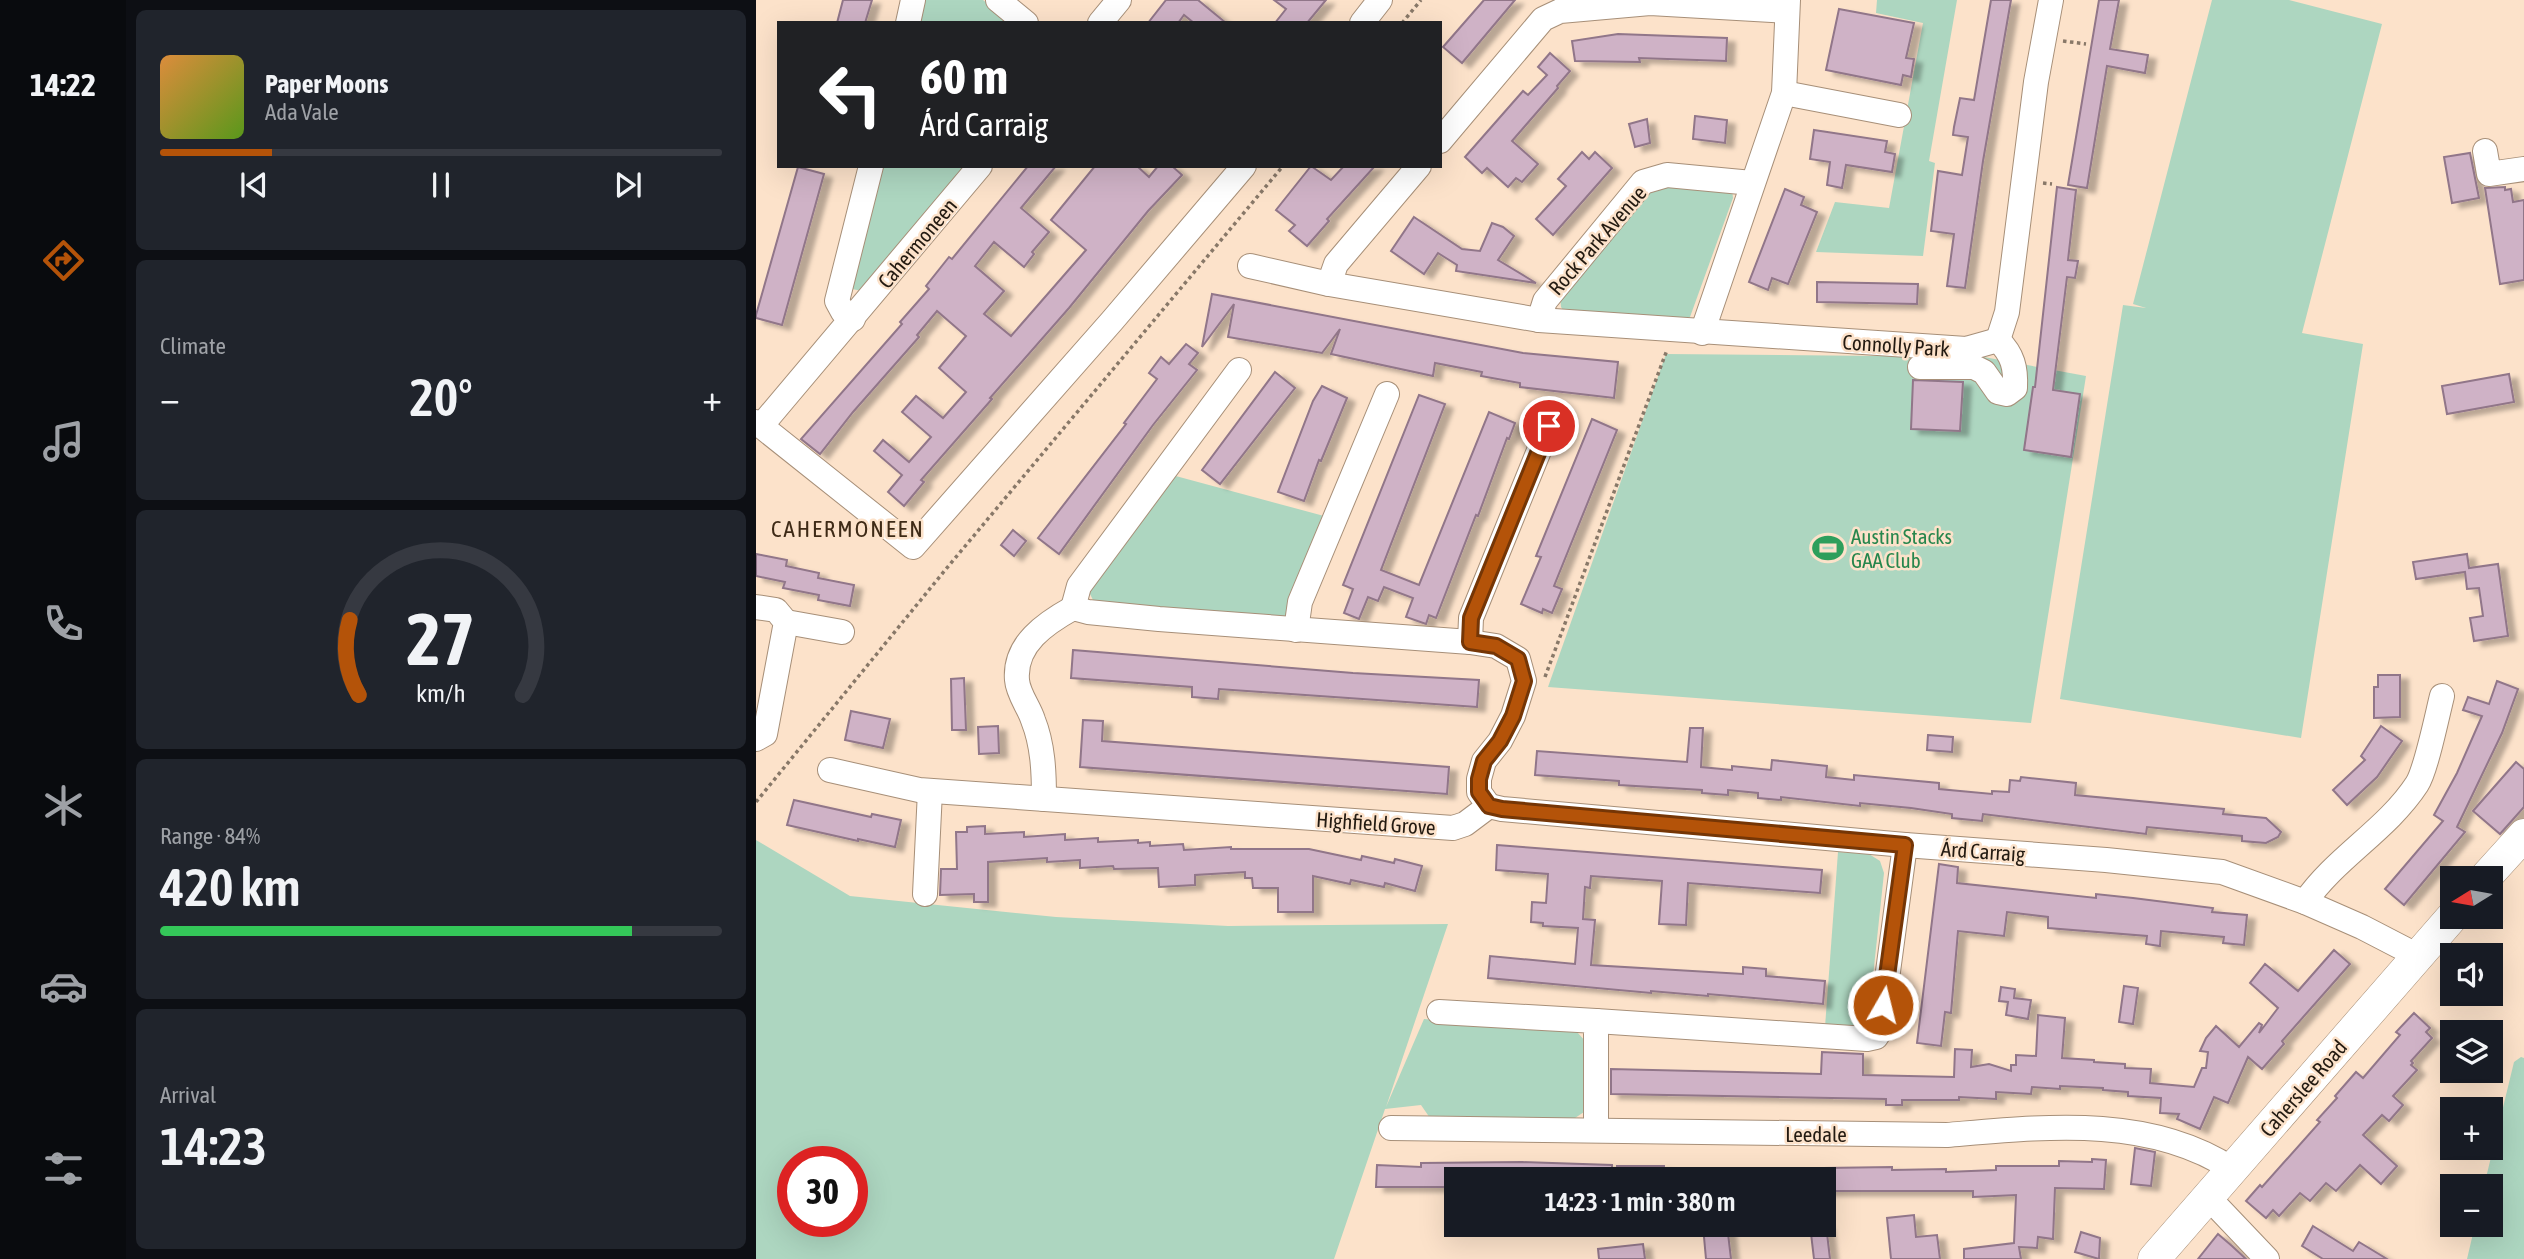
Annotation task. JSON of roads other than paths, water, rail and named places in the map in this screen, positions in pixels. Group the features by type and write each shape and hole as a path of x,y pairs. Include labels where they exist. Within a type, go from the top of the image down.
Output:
{"main road":[{"path":"2496,866 2524,835"},
{"name":"Caherslee Road","path":"2154,1259 2442,929"}],"street":[{"path":"908,21 913,0"},
{"path":"998,0 1024,21"},
{"path":"1102,21 1119,0"},
{"path":"1364,21 1380,0"},
{"path":"1920,367 1974,367 1984,372 1998,392 2007,394 2015,388 2016,372 2010,352 1998,340 2007,312 2036,82 2051,0"},
{"path":"1442,139 1543,19 1560,11 1650,3 1787,6 1784,93 1702,333"},
{"path":"1784,93 1899,116"},
{"path":"2485,152 2489,174 2524,169"},
{"name":"Cahermoneen","path":"853,319 843,312 837,301 870,168"},
{"name":"Cahermoneen","path":"978,168 853,319 758,424 914,547 1242,168"},
{"path":"1329,284 1336,264 1417,168"},
{"name":"Rock Park Avenue","path":"1539,320 1545,301 1643,182 1667,175 1752,183"},
{"name":"Rock Park Avenue","path":"1250,266 1329,284 1539,320 1702,333"},
{"name":"Connolly Park","path":"1702,333 1966,349 1998,340"},
{"path":"1073,608 1079,586 1239,370"},
{"path":"1296,630 1300,602 1387,394"},
{"path":"1470,642 1471,618 1549,426"},
{"path":"756,607 776,610 786,622 842,632"},
{"path":"1044,799 1040,743 1017,680 1019,666 1031,636 1048,622 1073,608 1159,619 1496,646 1518,659 1524,681 1513,716 1500,741 1484,761 1479,792 1489,806"},
{"path":"756,739 765,734 786,622"},
{"path":"2305,902 2318,883 2391,818 2418,782 2442,696"},
{"name":"Highfield Grove","path":"830,770 930,791 1453,828 1465,824 1489,806"},
{"path":"925,894 930,791"},
{"name":"Árd Carraig","path":"1489,806 1905,845 2204,869 2257,883 2305,902 2418,956"},
{"path":"1439,1012 1867,1039 1876,1037 1880,1031 1905,845"},
{"path":"1596,1021 1596,1130"},
{"name":"Leedale","path":"1391,1128 1947,1136 2036,1128 2110,1129 2196,1148 2232,1169"},
{"path":"2208,1197 2267,1259"}],"place":[{"name":"Austin Stacks GAA Club","path":"1828,548"}],"district":[{"name":"CAHERMONEEN","path":"848,529"}]}
